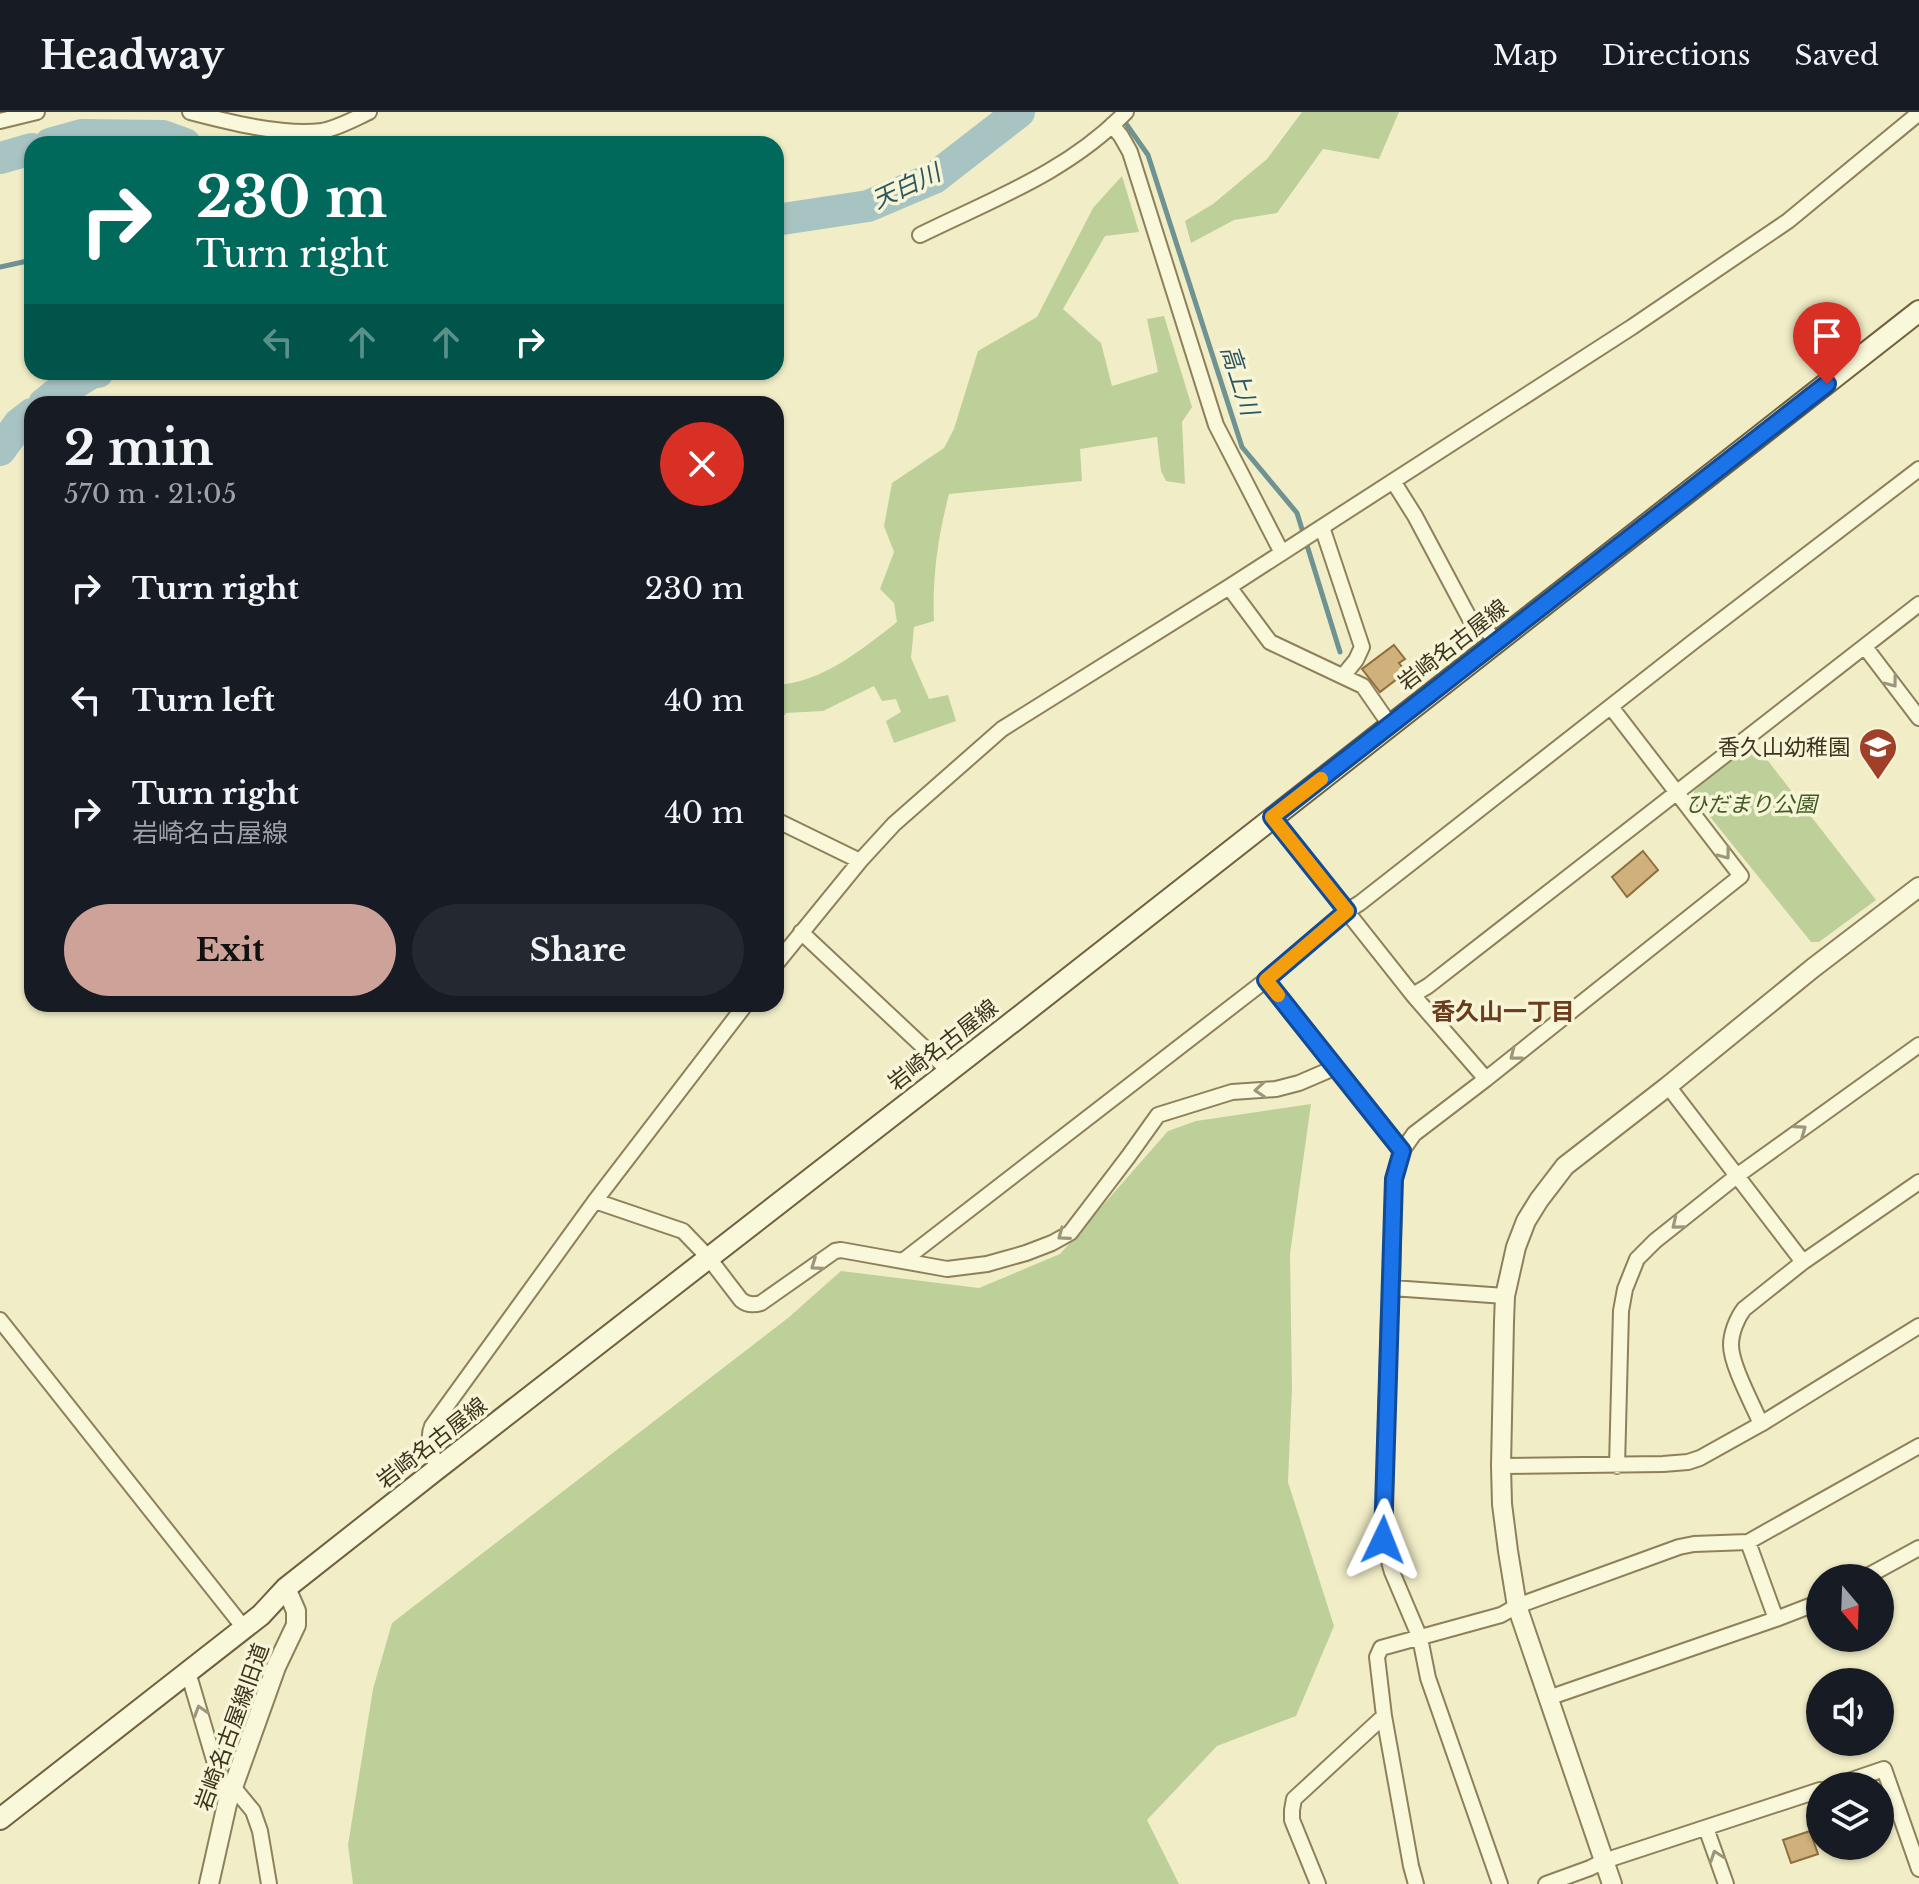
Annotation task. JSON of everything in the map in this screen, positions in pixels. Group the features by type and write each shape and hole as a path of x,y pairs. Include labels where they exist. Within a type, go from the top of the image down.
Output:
{"main road":[{"name":"岩崎名古屋線","path":"0,1819 261,1615 286,1588 437,1469 1919,311"}],"street":[{"path":"0,121 37,112"},
{"path":"190,112 265,127 323,131 369,112"},
{"path":"784,954 894,824 1002,729 1229,587 1645,318 1788,221 1919,113"},
{"path":"920,235 1053,170 1118,120 1216,425 1282,553"},
{"path":"904,1260 1266,980 1347,911 1918,471"},
{"path":"1393,481 1471,621 1485,628 1496,642"},
{"path":"1310,534 1362,647 1343,676"},
{"path":"1229,587 1270,642 1363,686 1390,725"},
{"path":"1413,995 1919,604"},
{"path":"1865,647 1919,718"},
{"path":"1500,1884 1428,1678 1420,1638 1392,1572 1383,1540 1394,1179 1402,1151 1414,1134 1741,876 1611,707"},
{"path":"1272,817 1413,995 1486,1079"},
{"path":"784,824 860,861"},
{"path":"1612,1884 1517,1606 1508,1551 1501,1466 1505,1296 1516,1247 1526,1221 1565,1166 1919,887"},
{"path":"801,932 949,1071"},
{"path":"1266,980 1402,1151"},
{"path":"437,1469 428,1434 432,1426 595,1201 740,1012"},
{"path":"1617,1466 1621,1311 1625,1289 1637,1259 1738,1175 1919,1045"},
{"path":"595,1201 676,1227 708,1257 741,1300 755,1305 835,1251 947,1269 987,1264 1026,1253 1070,1233 1158,1115 1232,1092 1276,1089 1299,1083 1334,1068"},
{"path":"1668,1086 1803,1262"},
{"path":"1761,1424 1732,1352 1731,1342 1739,1315 1803,1262 1919,1182"},
{"path":"1392,1288 1505,1296"},
{"path":"0,1320 244,1628"},
{"path":"1501,1466 1617,1466 1688,1462 1700,1458 1919,1326"},
{"path":"1416,1884 1384,1716 1377,1657 1381,1648 1501,1615 1517,1606 1679,1547 1748,1542 1919,1446"},
{"path":"1748,1542 1776,1619"},
{"path":"1890,1564 1919,1548"},
{"name":"岩崎名古屋線旧道","path":"209,1884 231,1796 276,1667 296,1625 296,1611 286,1588"},
{"path":"1548,1698 1806,1607"},
{"path":"188,1672 231,1796 253,1811 260,1831 269,1884"},
{"path":"1318,1884 1292,1820 1294,1799 1384,1716"},
{"path":"1546,1884 1604,1861 1806,1795"},
{"path":"1894,1798 1919,1869"},
{"path":"1706,1828 1726,1884"}],"green space":[{"path":"1302,112 1399,112 1379,159 1323,149 1277,213 1234,220 1191,243 1185,221 1213,204 1267,159"},
{"path":"1122,176 1139,232 1105,236 1063,309 1101,343 1112,386 1158,372 1147,319 1164,316 1192,407 1182,422 1185,484 1166,481 1161,471 1157,437 1080,449 1082,481 949,494 937,557 934,621 914,627 911,658 929,699 948,695 956,721 894,743 886,721 901,712 896,699 882,701 874,686 823,711 786,713 784,716 784,684 809,678 841,663 897,622 894,603 880,589 894,552 884,526 892,483 944,448 954,429 978,351 1037,317 1093,208"},
{"name":"ひだまり公園","path":"1751,739 1876,900 1819,942 1811,942 1694,797 1694,791"},
{"path":"1311,1104 1290,1254 1292,1388 1288,1482 1334,1626 1296,1716 1217,1746 1147,1820 1179,1884 353,1884 348,1845 373,1689 392,1623 788,1318 841,1271 979,1288 1060,1254 1168,1131 1196,1121"}],"building":[{"path":"1394,645 1405,659 1399,663 1406,672 1380,692 1362,669"},
{"path":"1643,851 1658,870 1627,897 1612,877"},
{"path":"1806,1832 1806,1858 1791,1863 1783,1840"}],"waterway":[{"name":"天白川","path":"784,219 868,206 934,178 1019,112"},
{"name":"高上川","path":"1122,118 1148,155 1242,447 1297,513 1340,652"},
{"name":"天白川","path":"78,136 163,136"},
{"name":"天白川","path":"0,158 24,151"},
{"path":"0,267 24,262"},
{"path":"54,396 80,380"},
{"path":"0,450 24,420"}],"slow traffic":[{"path":"1278,995 1266,980 1347,911 1272,817 1321,779"}],"place":[{"name":"香久山幼稚園","path":"1878,781"}],"district":[{"name":"香久山一丁目","path":"1503,1011"}],"route":[{"path":"1383,1540 1394,1179 1402,1151 1266,980 1347,911 1272,817 1827,384"}]}
